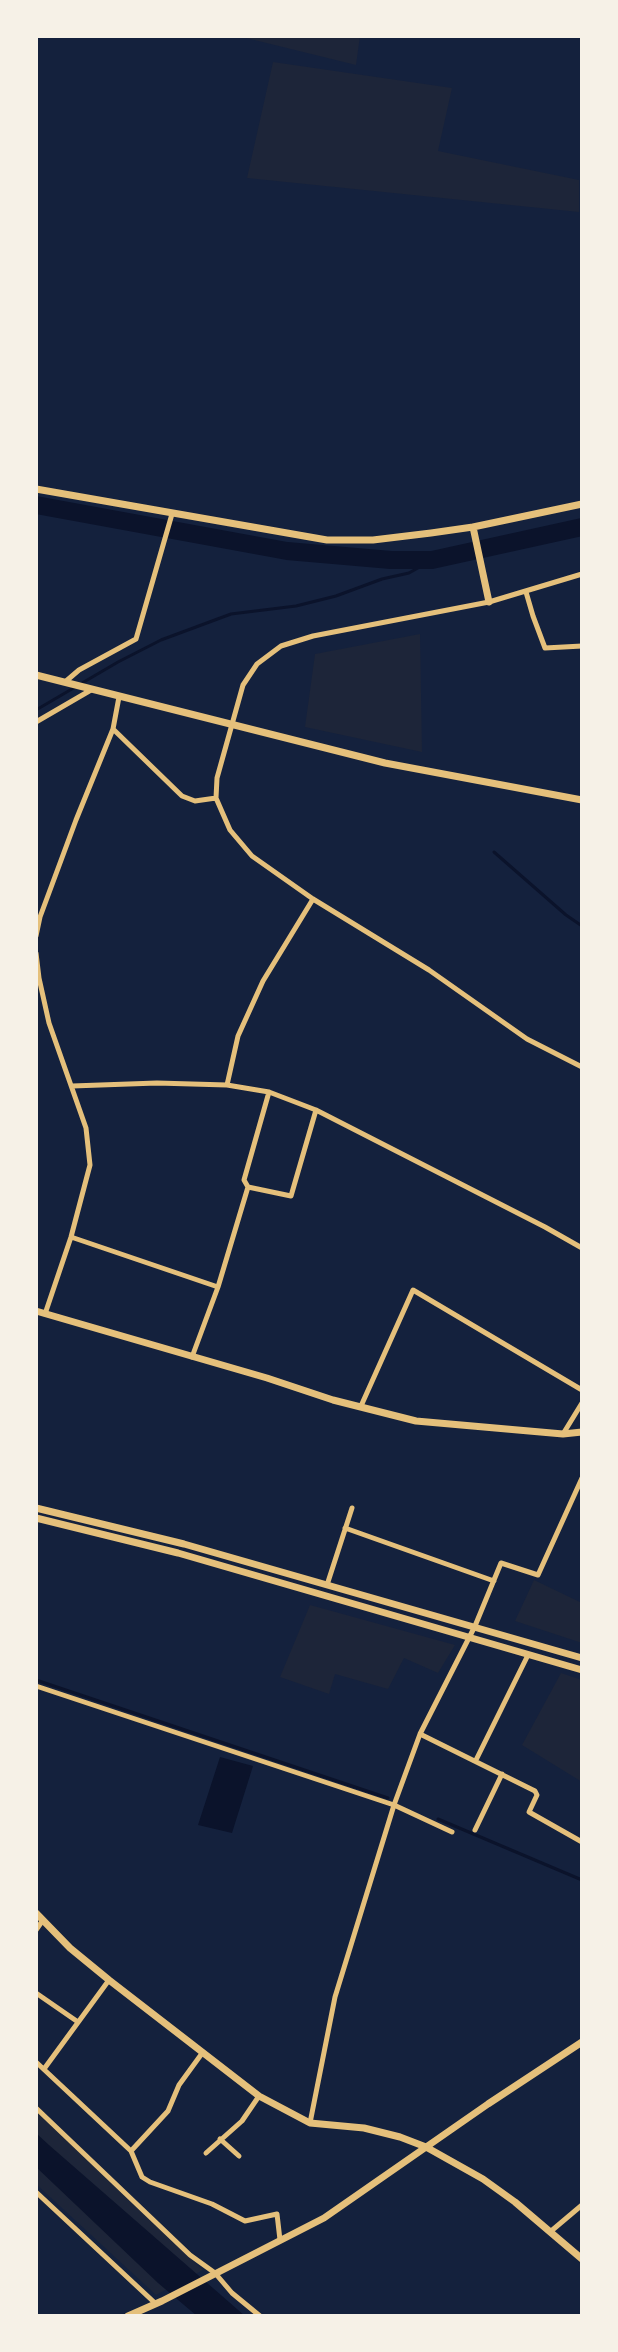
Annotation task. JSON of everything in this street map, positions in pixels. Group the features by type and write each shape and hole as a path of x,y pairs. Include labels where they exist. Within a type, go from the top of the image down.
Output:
{"street":[{"path":"36,489 327,540 374,540 473,527 582,504"},
{"path":"68,683 79,670 136,639 172,514"},
{"path":"473,527 489,602"},
{"path":"582,574 489,602 313,636 281,646 256,664 243,685 217,778 216,798 230,830 252,856 312,899 429,970 527,1039 582,1067"},
{"path":"526,592 545,648 582,646"},
{"path":"36,675 385,763 582,800"},
{"path":"36,722 88,689"},
{"path":"36,936 46,899 113,729 119,697"},
{"path":"113,729 182,796 195,801 216,798"},
{"path":"227,1084 238,1036 263,981 312,899"},
{"path":"36,953 37,978 49,1023 86,1128 90,1165 71,1237 45,1314"},
{"path":"72,1086 227,1084 270,1092 316,1110 545,1226 582,1248"},
{"path":"192,1357 218,1287 248,1187 244,1180 270,1092"},
{"path":"248,1187 291,1196 316,1110"},
{"path":"71,1237 218,1287"},
{"path":"361,1406 413,1290 582,1390"},
{"path":"36,1311 333,1400 416,1421 563,1434 582,1432"},
{"path":"563,1434 582,1403"},
{"path":"310,2123 335,1997 394,1805 420,1734 475,1626 501,1563 538,1575 582,1478"},
{"path":"36,1508 184,1544 582,1658"},
{"path":"327,1584 352,1508"},
{"path":"36,1518 178,1552 582,1670"},
{"path":"345,1528 494,1582"},
{"path":"476,1760 528,1655"},
{"path":"36,1686 394,1805 452,1832"},
{"path":"420,1734 476,1760 535,1791 536,1795 529,1812 582,1842"},
{"path":"475,1830 502,1774"},
{"path":"36,1913 70,1948 259,2096 310,2123 364,2128 400,2137 426,2147 483,2179 515,2202 582,2259"},
{"path":"36,1930 43,1920"},
{"path":"44,2069 109,1980"},
{"path":"36,1993 78,2022"},
{"path":"128,2316 159,2303 324,2218 582,2042"},
{"path":"131,2151 168,2111 179,2085 203,2052"},
{"path":"36,2062 131,2151 142,2177 150,2182 212,2204 245,2221 276,2214 280,2240"},
{"path":"206,2153 242,2121 259,2096"},
{"path":"36,2108 190,2255 215,2273 232,2293 260,2316"},
{"path":"220,2140 239,2156"},
{"path":"36,2192 159,2303"},
{"path":"550,2232 582,2205"}],"shaded area":[{"path":"238,36 360,36 356,65"},
{"path":"273,62 452,88 438,151 579,180 579,212 247,178"},
{"path":"420,634 422,752 305,727 315,654"},
{"path":"534,1580 582,1603 582,1643 515,1621"},
{"path":"310,1605 455,1645 438,1673 404,1658 388,1689 335,1674 329,1694 280,1677"},
{"path":"561,1673 582,1680 582,1782 522,1745"},
{"path":"220,1757 253,1766 232,1833 198,1825"},
{"path":"36,2108 111,2183 203,2270 156,2295 36,2184"},
{"path":"36,2133 245,2316 197,2316 158,2283 36,2167"}],"waterway":[{"path":"36,505 287,551 391,560 432,560 582,527"},
{"path":"36,710 118,662 161,640 231,614 296,606 336,596 382,579 409,573 432,560"},
{"path":"494,852 566,915 582,926"},
{"path":"36,1680 388,1798"},
{"path":"438,1819 582,1880"}]}
